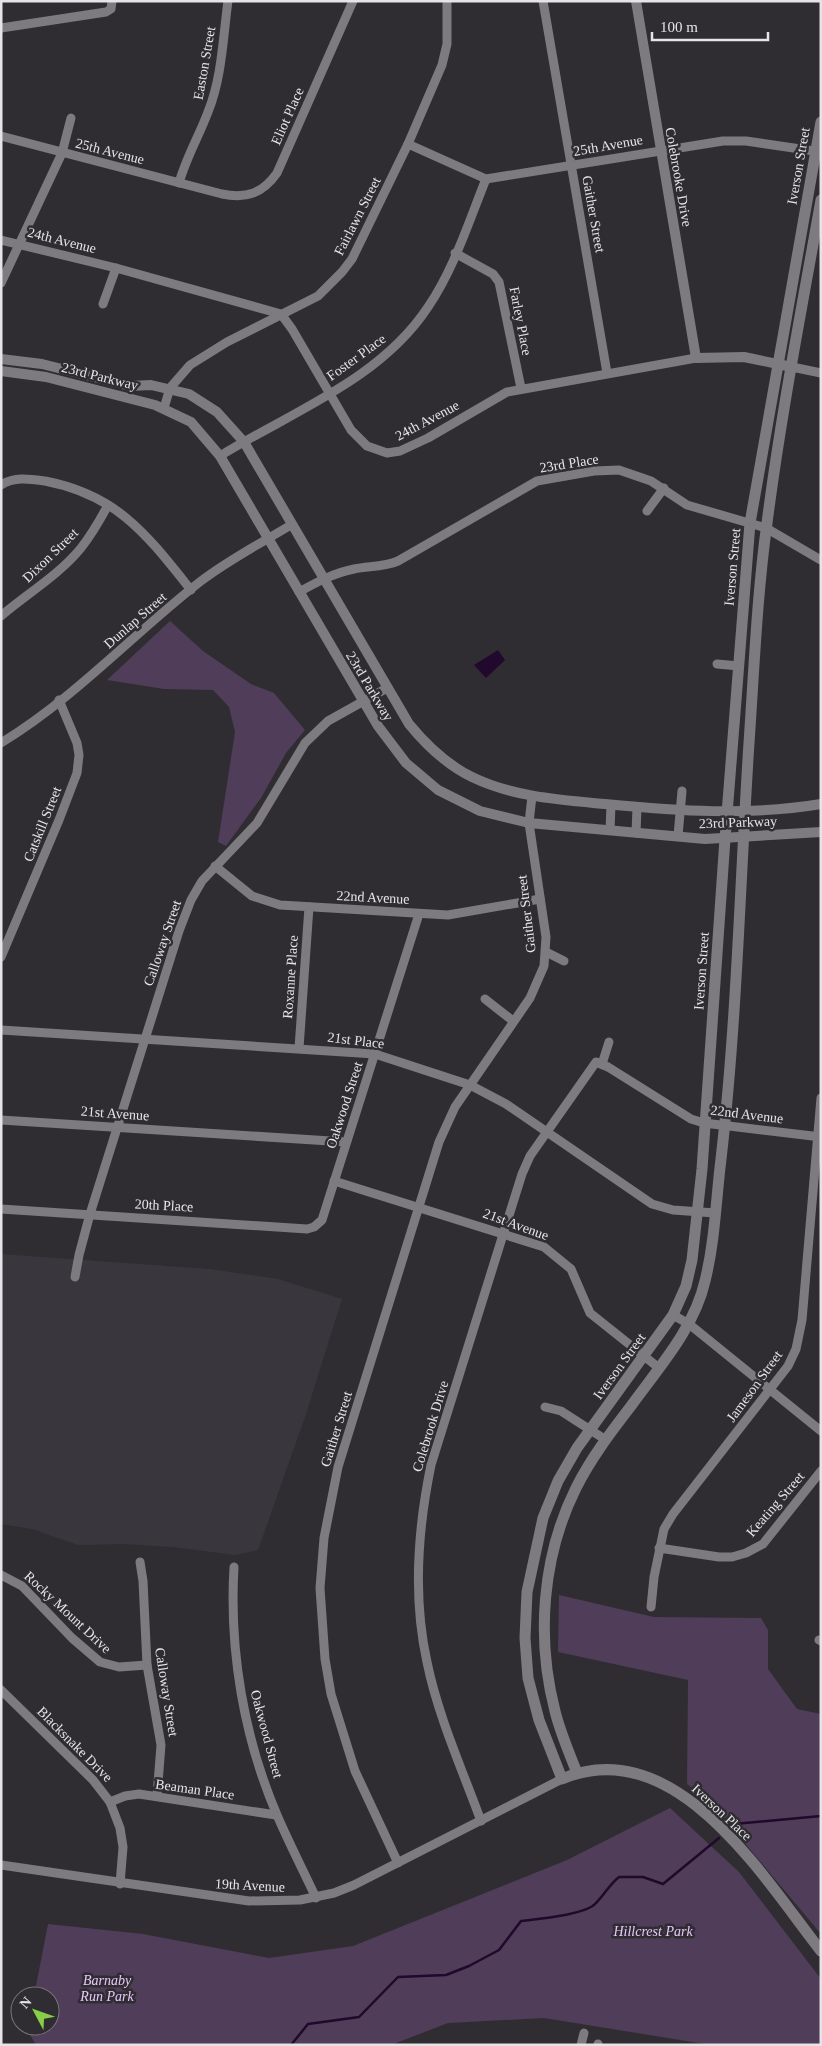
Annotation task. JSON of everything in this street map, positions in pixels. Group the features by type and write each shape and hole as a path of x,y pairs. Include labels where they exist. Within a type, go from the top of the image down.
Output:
{"main road":[{"name":"Iverson Street","path":"562,1779 540,1720 528,1678 525,1638 526,1592 536,1542 550,1500 567,1464 645,1357 673,1315 686,1286 693,1252 698,1212 750,523 777,364 818,152 821,122"},
{"name":"Iverson Street","path":"577,1773 558,1724 548,1676 544,1648 546,1596 552,1559 565,1513 583,1475 689,1324 705,1284 711,1254 725,1125 766,528 821,200"},
{"name":"Iverson Place","path":"562,1779 577,1773 596,1769 635,1774 664,1784 687,1798 738,1846 821,1951"}],"street":[{"path":"1,28 106,12 111,9 112,1"},
{"name":"Easton Street","path":"179,183 185,163 208,112 214,92 228,1"},
{"name":"Eliot Place","path":"212,192 232,196 245,196 261,190 270,183 277,173 353,1"},
{"name":"Fairlawn Street","path":"170,388 200,358 318,296 342,272 363,238 408,144 442,65 447,44 447,1"},
{"name":"Gaither Street","path":"543,1 607,373"},
{"name":"Colebrooke Drive","path":"636,1 696,358"},
{"path":"1,283 62,153 71,118"},
{"name":"25th Avenue","path":"1,136 212,192"},
{"name":"25th Avenue","path":"486,179 660,150 732,141 818,152"},
{"path":"408,144 486,179"},
{"name":"Foster Place","path":"220,456 330,393 378,361 409,332 429,306 456,253 486,179"},
{"name":"24th Avenue","path":"1,240 116,268 281,314 358,438 370,448 386,453 400,451 496,398 521,388 696,358 744,357 821,373"},
{"name":"Farley Place","path":"456,253 493,274 499,282 521,388"},
{"path":"103,304 116,268"},
{"name":"23rd Parkway","path":"1,359 42,364 130,386 151,385 170,388 189,394 212,408 244,442 387,688 418,736 448,763 473,778 532,796 680,811 767,811 821,804"},
{"name":"23rd Parkway","path":"1,371 46,377 164,408 191,422 220,456 363,703 396,752 438,790 480,811 529,823 725,839 821,832"},
{"path":"164,408 170,388"},
{"name":"23rd Place","path":"299,592 323,578 348,570 398,561 537,481 594,470 619,470 633,473 664,488 687,505 766,528 821,560"},
{"path":"1,485 7,481 17,479 41,480 87,493 134,523 191,590"},
{"path":"647,511 664,488"},
{"name":"Dixon Street","path":"1,616 37,588 80,549 93,532 108,505"},
{"name":"Dunlap Street","path":"1,743 28,725 100,668 191,590 230,560 291,525"},
{"path":"717,664 739,666"},
{"name":"Calloway Street","path":"75,1277 90,1214 144,1040 191,900 215,866 257,823 298,753 310,738 328,721 387,688"},
{"name":"Catskill Street","path":"1,957 60,820 77,773 79,756 77,743 59,700"},
{"path":"678,836 682,791"},
{"name":"Gaither Street","path":"398,1862 355,1771 331,1694 325,1659 320,1588 324,1538 338,1467 446,1125 470,1085 537,986 544,966 546,952 529,823 532,796"},
{"path":"610,830 611,805"},
{"path":"636,832 637,807"},
{"name":"22nd Avenue","path":"215,866 252,896 280,905 419,914 463,913 540,899"},
{"name":"Roxanne Place","path":"299,1048 309,907"},
{"name":"Oakwood Street","path":"322,1220 419,914"},
{"path":"546,952 564,961"},
{"path":"485,999 513,1021"},
{"name":"21st Place","path":"1,1030 375,1054 470,1085 506,1104 652,1204 673,1210 714,1213"},
{"name":"Colebrook Drive","path":"481,1821 440,1708 427,1662 420,1622 419,1576 427,1486 522,1174 530,1156 546,1131 599,1063 609,1042"},
{"name":"22nd Avenue","path":"599,1063 691,1119 704,1123 819,1137"},
{"name":"Jameson Street","path":"651,1607 659,1548 664,1529 673,1514 788,1366 800,1334 821,1098"},
{"name":"21st Avenue","path":"1,1120 346,1142"},
{"name":"21st Avenue","path":"334,1181 541,1245 561,1259 575,1276 590,1313 659,1368"},
{"name":"20th Place","path":"1,1209 306,1229 314,1227 322,1220"},
{"path":"673,1315 689,1324 821,1431"},
{"path":"545,1407 561,1411 606,1440"},
{"name":"Keating Street","path":"659,1548 719,1557 746,1554 763,1544 821,1471"},
{"name":"Calloway Street","path":"140,1562 143,1581 147,1666 161,1746 157,1796"},
{"name":"Oakwood Street","path":"234,1567 232,1595 238,1672 256,1759 276,1815 316,1898"},
{"name":"Rocky Mount Drive","path":"1,1575 22,1586 72,1638 100,1662 119,1667 147,1666"},
{"name":"Blacksnake Drive","path":"1,1690 93,1780 110,1802 118,1823 123,1846 120,1884"},
{"name":"19th Avenue","path":"1,1865 120,1884 249,1901 280,1902 316,1898 354,1885 562,1779"},
{"name":"Beaman Place","path":"110,1802 131,1794 157,1796 276,1815"},
{"path":"581,2045 584,2033"}],"shaded area":[{"path":"498,650 505,660 486,678 474,665"},
{"path":"1,1254 209,1269 278,1279 342,1299 305,1417 258,1550 235,1555 173,1547 125,1544 78,1545 32,1529 1,1524"}],"green space":[{"path":"170,621 203,651 251,684 274,693 305,730 286,753 261,798 226,846 218,842 235,732 229,707 213,690 164,689 107,680"},
{"path":"559,1595 654,1617 761,1618 768,1630 768,1669 797,1709 821,1714 821,1934 717,1810 687,1784 688,1680 558,1652"},
{"name":"Hillcrest Park","path":"670,1808 739,1872 821,1979 821,2045 711,2045 544,2018 448,2023 391,2045 36,2045 31,2036 60,2036 60,1986 36,1986 48,1924 143,1934 269,1958 353,1946 567,1860"}],"waterway":[{"path":"734,1824 821,1816"},
{"path":"291,2045 308,2024 359,2017 398,1977 446,1975 469,1966 499,1950 521,1921 561,1916 591,1907 619,1877 643,1877 663,1884 719,1838"}],"park label":[{"name":"Barnaby Run Park","path":"107,1988"}]}
